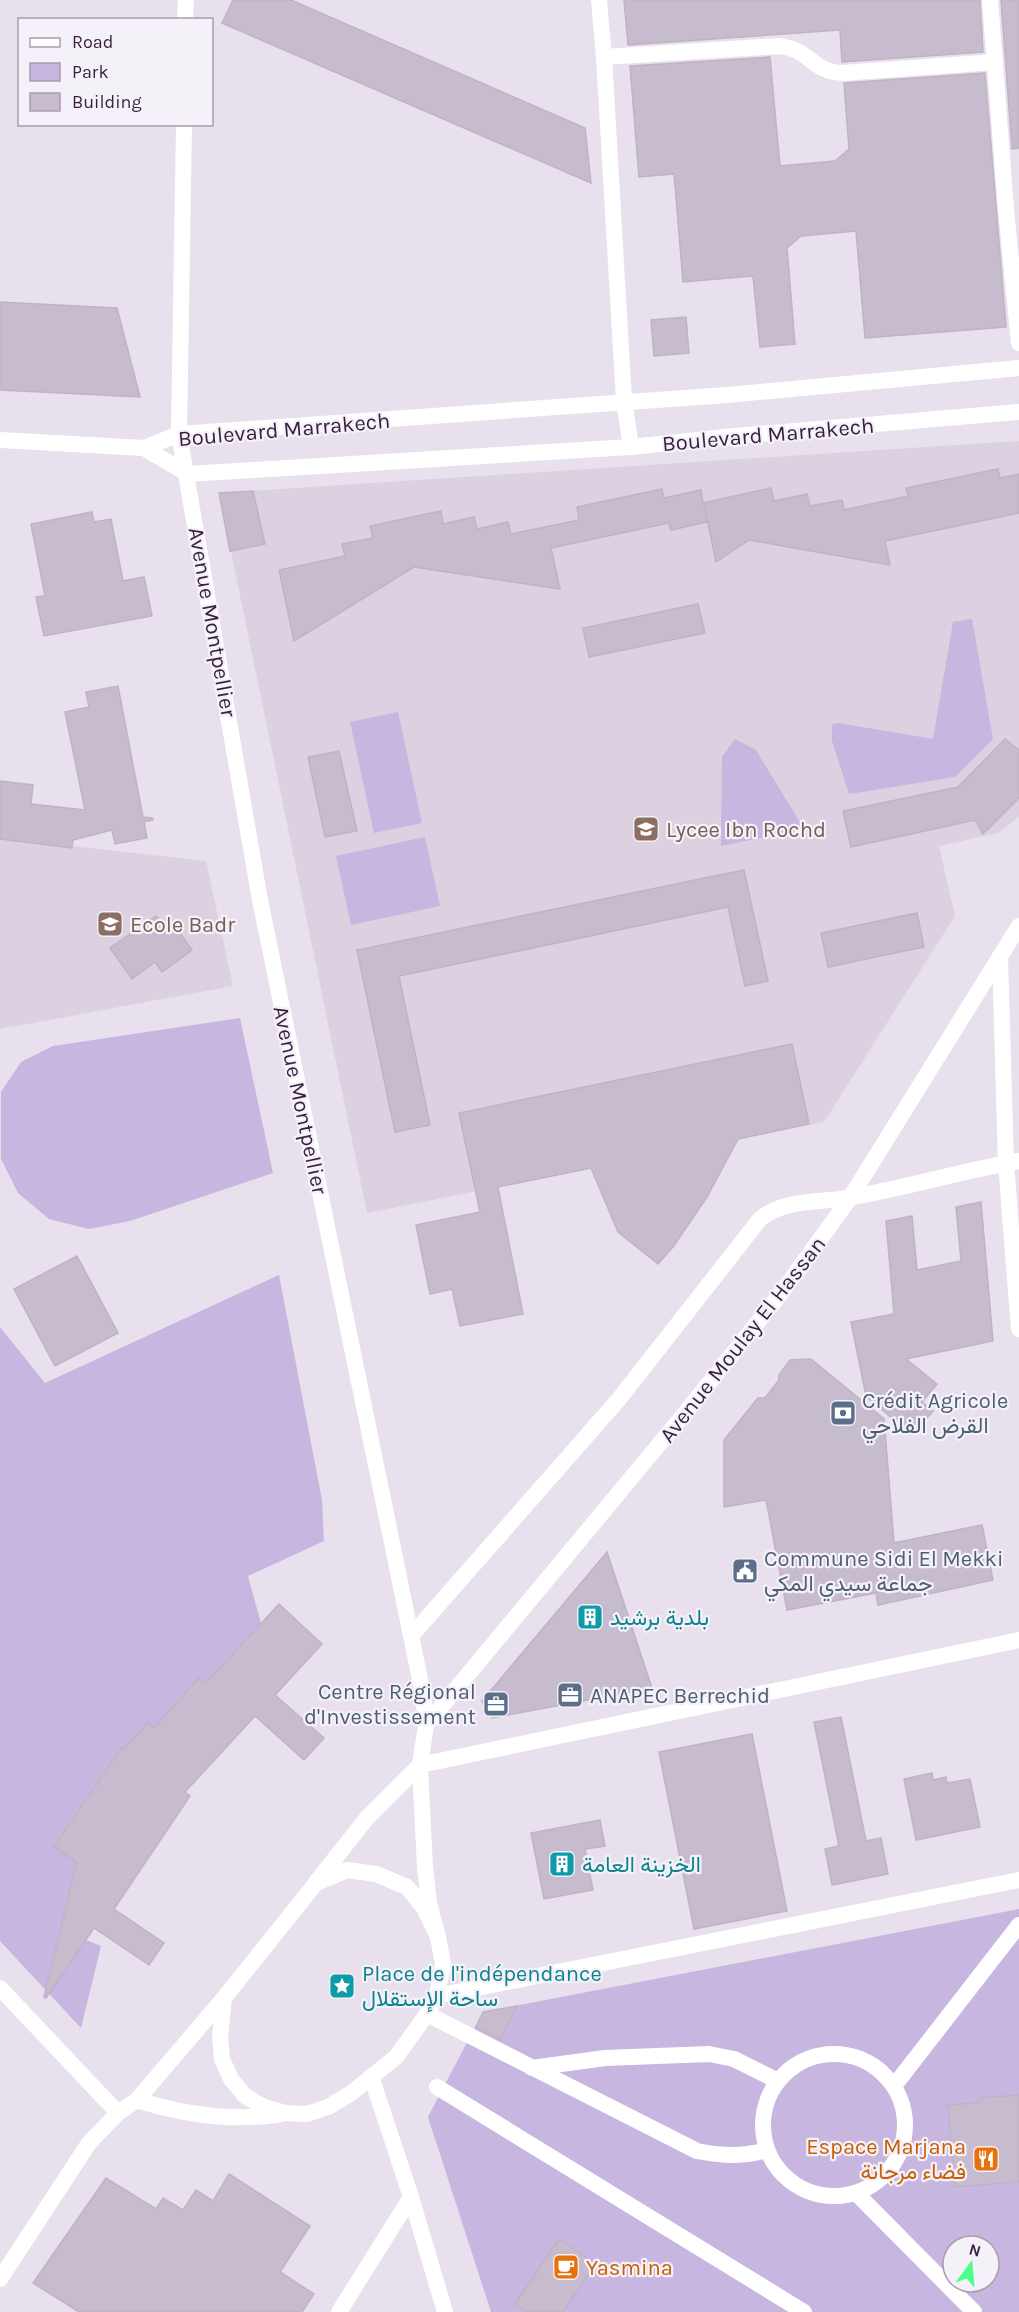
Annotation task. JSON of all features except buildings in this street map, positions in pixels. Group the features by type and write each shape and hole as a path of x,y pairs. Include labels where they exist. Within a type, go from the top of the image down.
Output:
{"street":[{"path":"185,18 186,0"},
{"path":"599,0 624,401 631,447"},
{"path":"990,0 1012,209 1019,343"},
{"path":"604,57 778,46 791,47 805,54 815,65 829,72 842,73 995,62"},
{"name":"Avenue Montpellier","path":"184,126 179,434 188,474 260,900 423,1694 426,1725 420,1765 425,1867 429,1903 438,1937"},
{"name":"Boulevard Marrakech","path":"144,448 179,434 727,395 1019,368"},
{"name":"Boulevard Marrakech","path":"144,448 188,474 631,447 1019,412"},
{"path":"0,440 144,448"},
{"name":"Avenue Moulay El Hassan","path":"426,1725 681,1418 782,1292 850,1198 1019,926"},
{"path":"1000,955 1013,1163 1019,1329"},
{"path":"412,1635 619,1399 760,1220 771,1211 784,1207 850,1198 1013,1163"},
{"path":"0,2279 89,2143 118,2113 137,2100 224,1998 367,1818 420,1765 1019,1640"},
{"path":"137,2100 166,2109 219,2115 258,2118 307,2114 328,2107 372,2079 396,2057 437,1996 443,1964 438,1937 424,1908 407,1887 376,1874 347,1870 316,1883"},
{"path":"437,1996 1019,1880"},
{"path":"894,2086 1019,1925"},
{"path":"0,1988 118,2113"},
{"path":"224,1998 220,2037 222,2059 231,2079 245,2096 264,2107 285,2114"},
{"path":"427,2014 697,2151 746,2156 768,2150"},
{"path":"532,2068 605,2058 709,2054 734,2059 778,2081"},
{"path":"837,2054 870,2063 894,2086 902,2103 906,2121 906,2136 898,2157 888,2173 873,2185 856,2193 838,2196 820,2195 803,2189 788,2179 776,2166 763,2132 764,2114 769,2097 778,2081 790,2070 820,2055 837,2054"},
{"path":"372,2079 446,2312"},
{"path":"437,2086 804,2312"},
{"path":"856,2193 974,2312"},
{"path":"339,2312 411,2197"}],"shaded area":[{"name":"Lycee Ibn Rochd","path":"1019,441 1019,817 998,833 939,846 955,916 824,1122 367,1213 219,493"},
{"name":"Ecole Badr","path":"0,838 206,861 233,986 0,1029"}],"green space":[{"path":"972,619 993,739 955,777 849,794 832,741 832,724 838,723 933,739 953,622"},
{"path":"398,712 422,823 374,833 350,722"},
{"path":"735,739 756,750 804,829 721,846 722,757"},
{"path":"425,837 440,906 351,925 336,856"},
{"path":"240,1018 273,1173 130,1221 89,1229 49,1219 18,1193 1,1159 1,1092 21,1062 53,1046"},
{"path":"279,1275 322,1500 324,1541 248,1576 261,1623 205,1684 199,1679 157,1731 123,1750 120,1749 54,1846 77,1862 54,1956 71,1962 86,1940 101,1946 81,2028 0,1941 0,1327 45,1383"},
{"path":"1019,1909 1019,2312 491,2312 428,2117 483,2012"}],"place":[{"name":"Lycee Ibn Rochd","path":"646,829"},
{"name":"Ecole Badr","path":"110,924"},
{"name":"Crédit Agricole القرض الفلاحي","path":"843,1413"},
{"name":"Commune Sidi El Mekki جماعة سيدي المكي","path":"745,1571"},
{"name":"بلدية برشيد","path":"590,1617"},
{"name":"ANAPEC Berrechid","path":"570,1695"},
{"name":"Centre Régional d'Investissement","path":"496,1704"},
{"name":"الخزينة العامة","path":"562,1864"},
{"name":"Place de l'indépendance ساحة الإستقلال","path":"342,1986"},
{"name":"Espace Marjana فضاء مرجانة","path":"986,2159"},
{"name":"Yasmina","path":"566,2267"}]}
